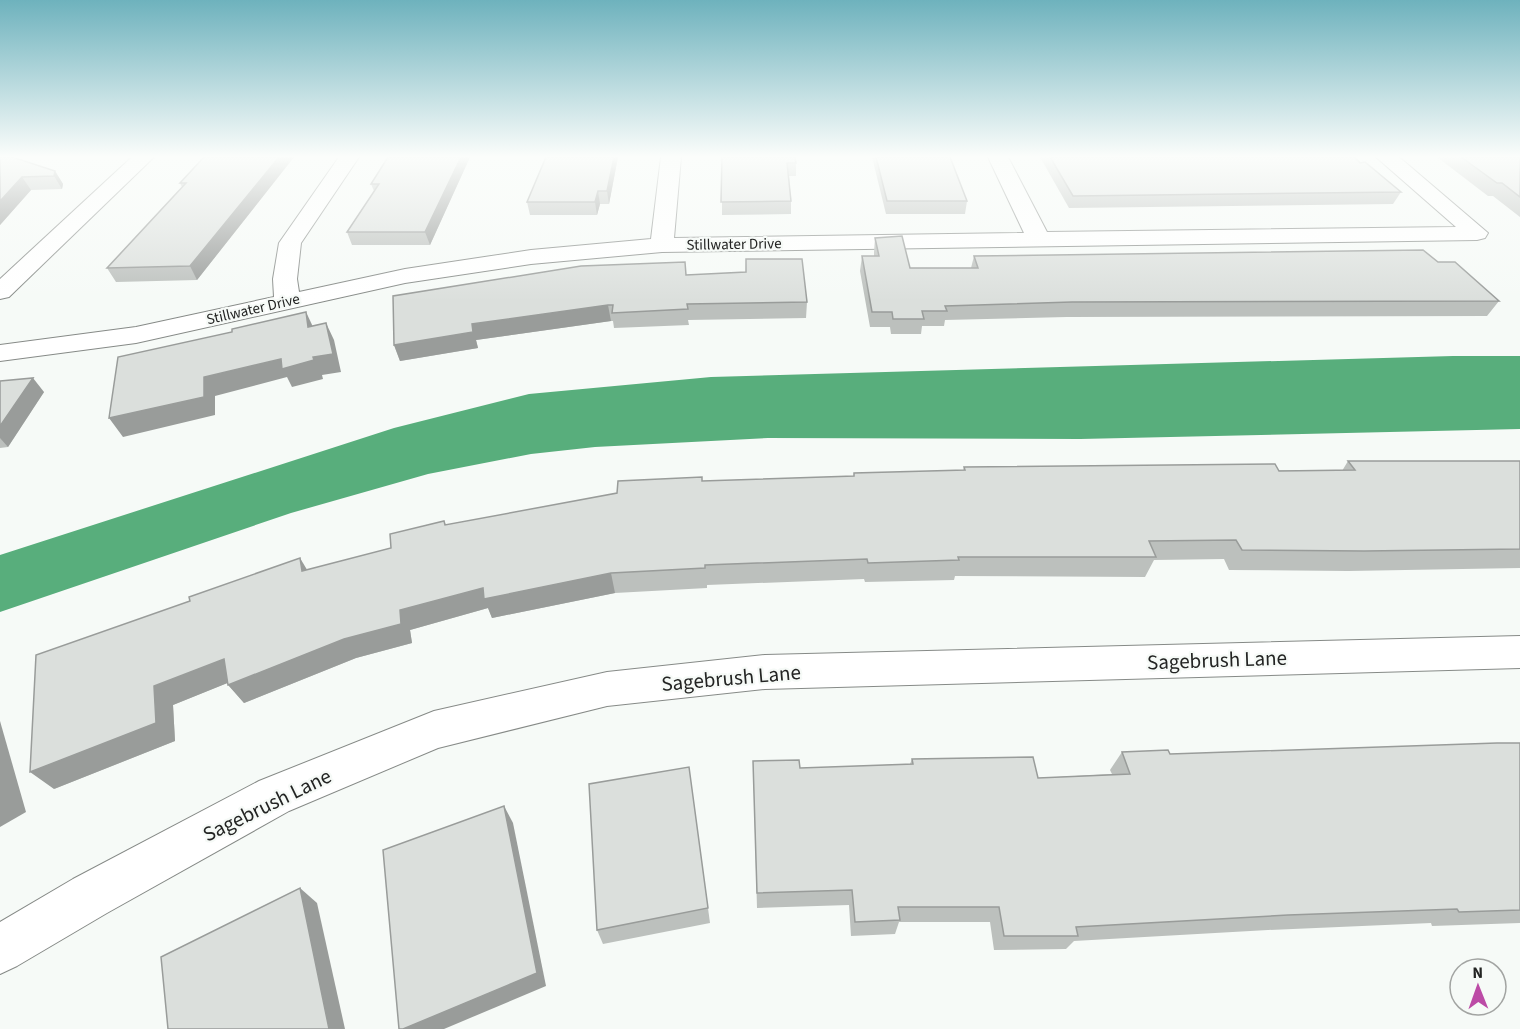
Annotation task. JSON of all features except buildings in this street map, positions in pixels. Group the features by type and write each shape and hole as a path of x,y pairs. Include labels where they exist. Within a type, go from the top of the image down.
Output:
{"street":[{"path":"0,292 93,205"},
{"path":"287,301 285,279 290,243 316,205"},
{"path":"662,245 667,205"},
{"path":"1022,205 1038,238"},
{"name":"Stillwater Drive","path":"0,353 136,335 405,276 520,259 662,245 1477,233 1443,205"},
{"name":"Sagebrush Lane","path":"0,949 90,896 274,796 434,730 607,688 765,672 1520,652"}],"shaded area":[{"path":"1520,356 1520,429 1080,439 768,438 595,447 531,454 428,474 291,513 0,612 0,555 394,428 529,394 711,377"}]}
